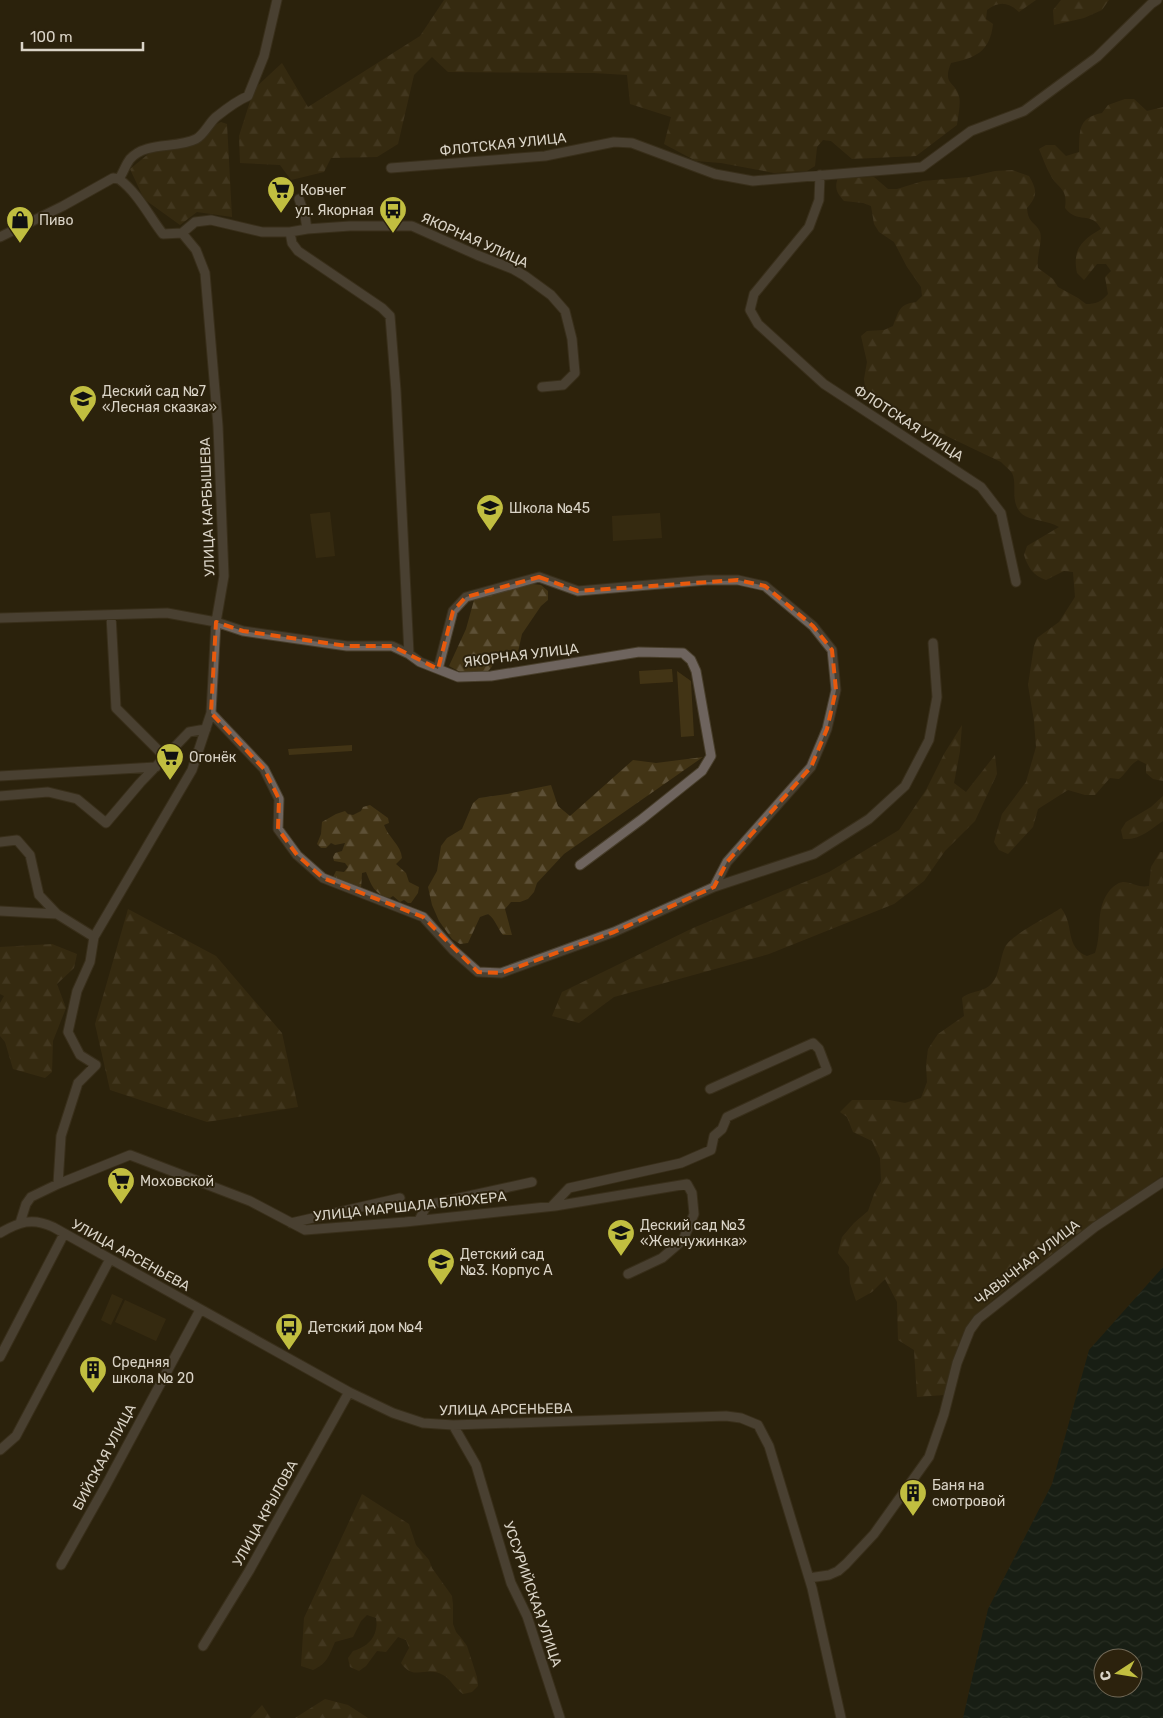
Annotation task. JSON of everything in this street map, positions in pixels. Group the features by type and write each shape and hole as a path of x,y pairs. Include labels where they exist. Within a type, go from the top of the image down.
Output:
{"street":[{"path":"119,179 129,160 136,154 153,148 197,139 217,117 236,101 248,96 264,56 277,0"},
{"name":"ФЛОТСКАЯ УЛИЦА","path":"391,168 545,156 614,142 632,143 707,171 753,181 922,167 971,131 1024,111 1097,57 1157,0"},
{"name":"ФЛОТСКАЯ УЛИЦА","path":"820,175 819,200 809,227 754,294 750,310 758,324 824,384 981,487 1001,513 1016,582"},
{"path":"0,237 64,206 112,178 119,179 127,185 163,234 182,233"},
{"path":"299,200 305,216 307,229"},
{"name":"ЯКОРНАЯ УЛИЦА","path":"182,233 195,222 212,220 262,232 290,232 350,226 412,226 477,256 513,268 551,296 565,311 572,339 575,373 563,385 542,387"},
{"path":"290,232 292,244 298,250 382,308 390,316 409,654"},
{"name":"УЛИЦА КАРБЫШЕВА","path":"94,937 192,770 211,714 216,622 224,576 218,426 205,273 196,250 182,233"},
{"path":"438,669 453,611 466,596 539,578 578,591 707,580 738,580 765,586 813,626 832,650 836,690 827,729 811,768 727,862 714,887"},
{"name":"ЯКОРНАЯ УЛИЦА","path":"0,618 167,613 216,622 243,630 347,646 392,646 420,662 458,677 491,676 639,652 683,653 691,660 696,671 711,756 702,771 580,865"},
{"path":"111,615 116,708 165,757"},
{"path":"211,714 264,769 279,800 278,830 296,855 323,878 423,917 453,950 478,972 501,973 614,932 714,887 814,854 868,819 906,786 929,740 937,697 933,643"},
{"path":"0,796 48,792 77,799 106,823 189,732 206,729"},
{"path":"0,776 156,767"},
{"path":"0,842 17,840 30,855 39,895 56,914 94,937 90,962 77,991 68,1032 80,1055 96,1065 78,1084 61,1136 58,1184"},
{"path":"0,911 56,914"},
{"path":"552,1206 569,1188 681,1163 710,1150 714,1136 722,1129 727,1117 827,1070 819,1049 813,1043 710,1089"},
{"name":"УЛИЦА МАРШАЛА БЛЮХЕРА","path":"20,1223 26,1204 31,1198 58,1184 130,1155 250,1200 305,1230 552,1206 687,1184 692,1193 694,1214 683,1240 662,1258 628,1274"},
{"path":"419,1220 427,1205 532,1182"},
{"name":"ЧАВЫЧНАЯ УЛИЦА","path":"809,1578 829,1575 838,1571 846,1564 874,1534 929,1457 944,1414 957,1364 970,1330 978,1319 1095,1227 1163,1182"},
{"path":"291,1223 400,1198"},
{"name":"УЛИЦА АРСЕНЬЕВА","path":"0,1233 20,1223 42,1222 349,1392 393,1413 424,1423 453,1425 726,1416 741,1418 758,1425 769,1446 809,1578 841,1718"},
{"path":"0,1358 64,1234"},
{"path":"0,1450 16,1436 110,1259"},
{"name":"БИЙСКАЯ УЛИЦА","path":"61,1565 200,1310"},
{"name":"УЛИЦА КРЫЛОВА","path":"202,1646 249,1571 349,1392"},
{"name":"УССУРИЙСКАЯ УЛИЦА","path":"453,1425 476,1465 511,1583 527,1616 560,1718"}],"highlighted area":[{"path":"539,577 578,591 738,580 765,586 813,626 832,650 836,690 827,729 811,767 727,862 714,887 614,932 501,973 478,972 423,917 323,878 297,855 278,829 279,799 264,769 211,713 216,622 243,631 347,646 392,646 438,669 453,611 466,597"}],"green space":[{"path":"444,0 1036,0 1019,12 1011,6 1003,4 996,5 987,10 986,19 993,24 989,41 974,56 951,63 949,70 950,82 960,99 957,125 916,156 852,159 831,141 823,140 817,147 815,166 807,171 774,173 721,163 696,161 664,144 671,117 630,104 627,75 448,72 432,57 414,75 398,144 377,157 331,158 324,172 291,180 280,165 240,163 239,136 254,89 282,63 308,107 420,36"},
{"path":"1061,0 1109,0 1102,10 1084,18 1054,25 1053,10"},
{"path":"1125,99 1134,99 1147,111 1163,107 1163,781 1153,779 1146,773 1146,764 1138,760 1119,779 1110,778 1095,795 1085,795 1068,790 1038,809 1033,827 1008,854 999,850 994,842 1002,814 1026,782 1036,747 1028,685 1034,646 1037,638 1059,622 1075,597 1073,572 1064,571 1046,580 1035,574 1027,564 1024,555 1027,546 1059,527 1022,514 1016,504 1014,477 1001,462 911,419 871,394 865,388 864,379 867,362 861,336 867,331 884,330 893,326 900,309 906,304 916,302 922,296 921,287 907,267 894,242 879,232 874,224 871,206 844,201 838,193 836,185 838,178 874,177 888,189 897,189 923,181 969,177 995,171 1012,170 1029,176 1034,185 1035,196 1027,208 1028,213 1030,220 1041,236 1038,268 1053,279 1058,287 1086,304 1096,303 1108,294 1105,277 1111,271 1106,264 1097,264 1084,280 1077,273 1076,258 1077,251 1084,241 1101,229 1093,220 1075,216 1065,208 1064,193 1049,173 1039,149 1046,145 1055,145 1066,156 1079,152 1080,132 1084,122 1094,115 1102,113 1108,105"},
{"path":"221,122 227,124 232,217 197,212 180,225 144,199 130,169 152,151 197,142 215,125"},
{"path":"330,512 335,556 316,558 310,514"},
{"path":"660,513 662,538 613,541 612,516"},
{"path":"533,584 541,585 548,591 548,600 541,606 522,634 518,652 509,650 500,652 491,668 485,674 460,672 449,666 466,629 474,600 491,592"},
{"path":"672,669 673,682 640,684 639,671"},
{"path":"677,671 691,681 694,736 681,737"},
{"path":"962,725 960,751 954,783 966,792 995,755 997,774 975,821 945,851 924,881 894,904 769,954 614,997 579,1023 552,1016 562,992 693,928 829,872 899,830 926,790 944,754"},
{"path":"352,745 352,751 289,755 288,749"},
{"path":"703,757 564,854 537,883 534,892 528,899 520,902 511,902 505,909 512,935 503,935 488,914 480,917 468,943 460,944 452,939 439,921 432,905 428,887 437,871 441,846 447,838 462,829 473,803 479,798 551,785 558,806 570,816 633,760 656,763"},
{"path":"1163,796 1163,821 1140,836 1123,839 1121,830 1126,822 1151,807"},
{"path":"370,805 388,818 389,823 384,825 399,849 402,858 396,864 406,873 409,882 419,887 418,893 411,903 404,900 400,902 393,896 390,898 385,897 377,892 366,872 362,873 361,890 333,877 336,871 344,872 348,867 345,863 334,861 333,857 335,853 342,851 345,843 335,845 331,843 326,848 321,848 317,844 321,834 322,822 345,811 353,815 361,811 363,807"},
{"path":"1160,852 1163,852 1163,1175 1016,1280 972,1318 962,1336 944,1395 917,1397 914,1350 898,1340 897,1302 885,1279 872,1292 856,1301 850,1283 849,1267 838,1253 842,1237 868,1211 881,1181 880,1158 872,1141 853,1132 847,1117 840,1112 852,1100 889,1100 905,1103 921,1098 927,1082 926,1065 928,1049 938,1034 964,1016 962,998 992,983 997,975 1005,947 1009,942 1061,908 1068,921 1075,947 1087,956 1095,953 1100,913 1105,898 1111,889 1121,882 1149,886 1151,867"},
{"path":"128,909 216,956 282,1033 298,1107 207,1122 110,1090 95,1024"},
{"path":"52,944 77,954 74,968 57,984 66,1008 53,1041 52,1072 45,1078 13,1069 5,1042 0,1036 0,1003 4,996 0,994 0,947"},
{"path":"112,1294 123,1299 111,1325 101,1320"},
{"path":"125,1300 166,1319 156,1341 115,1322"},
{"path":"362,1494 409,1524 416,1545 429,1560 432,1568 452,1596 453,1624 456,1632 467,1646 477,1677 478,1686 472,1692 463,1694 446,1676 437,1672 416,1673 406,1669 401,1663 409,1648 406,1640 398,1637 386,1652 377,1651 366,1666 359,1671 350,1667 348,1658 353,1651 364,1647 372,1639 376,1630 376,1618 367,1615 361,1621 353,1637 335,1642 322,1664 313,1670 301,1666 304,1618"},
{"path":"325,1699 348,1705 368,1718 295,1718"},
{"path":"262,1705 271,1718 250,1718"}],"water":[{"path":"1163,1267 1163,1718 963,1718 988,1609 1052,1484 1089,1350"}],"place":[{"name":"Ковчег","path":"281,214"},
{"name":"ул. Якорная","path":"393,234"},
{"name":"Пиво","path":"20,244"},
{"name":"Деский сад №7 «Лесная сказка»","path":"83,423"},
{"name":"Школа №45","path":"490,532"},
{"name":"Огонёк","path":"170,781"},
{"name":"Моховской","path":"121,1205"},
{"name":"Деский сад №3 «Жемчужинка»","path":"621,1257"},
{"name":"Детский сад №3. Корпус А","path":"441,1286"},
{"name":"Детский дом №4","path":"289,1351"},
{"name":"Средняя школа № 20","path":"93,1394"},
{"name":"Баня на смотровой","path":"913,1517"}]}
